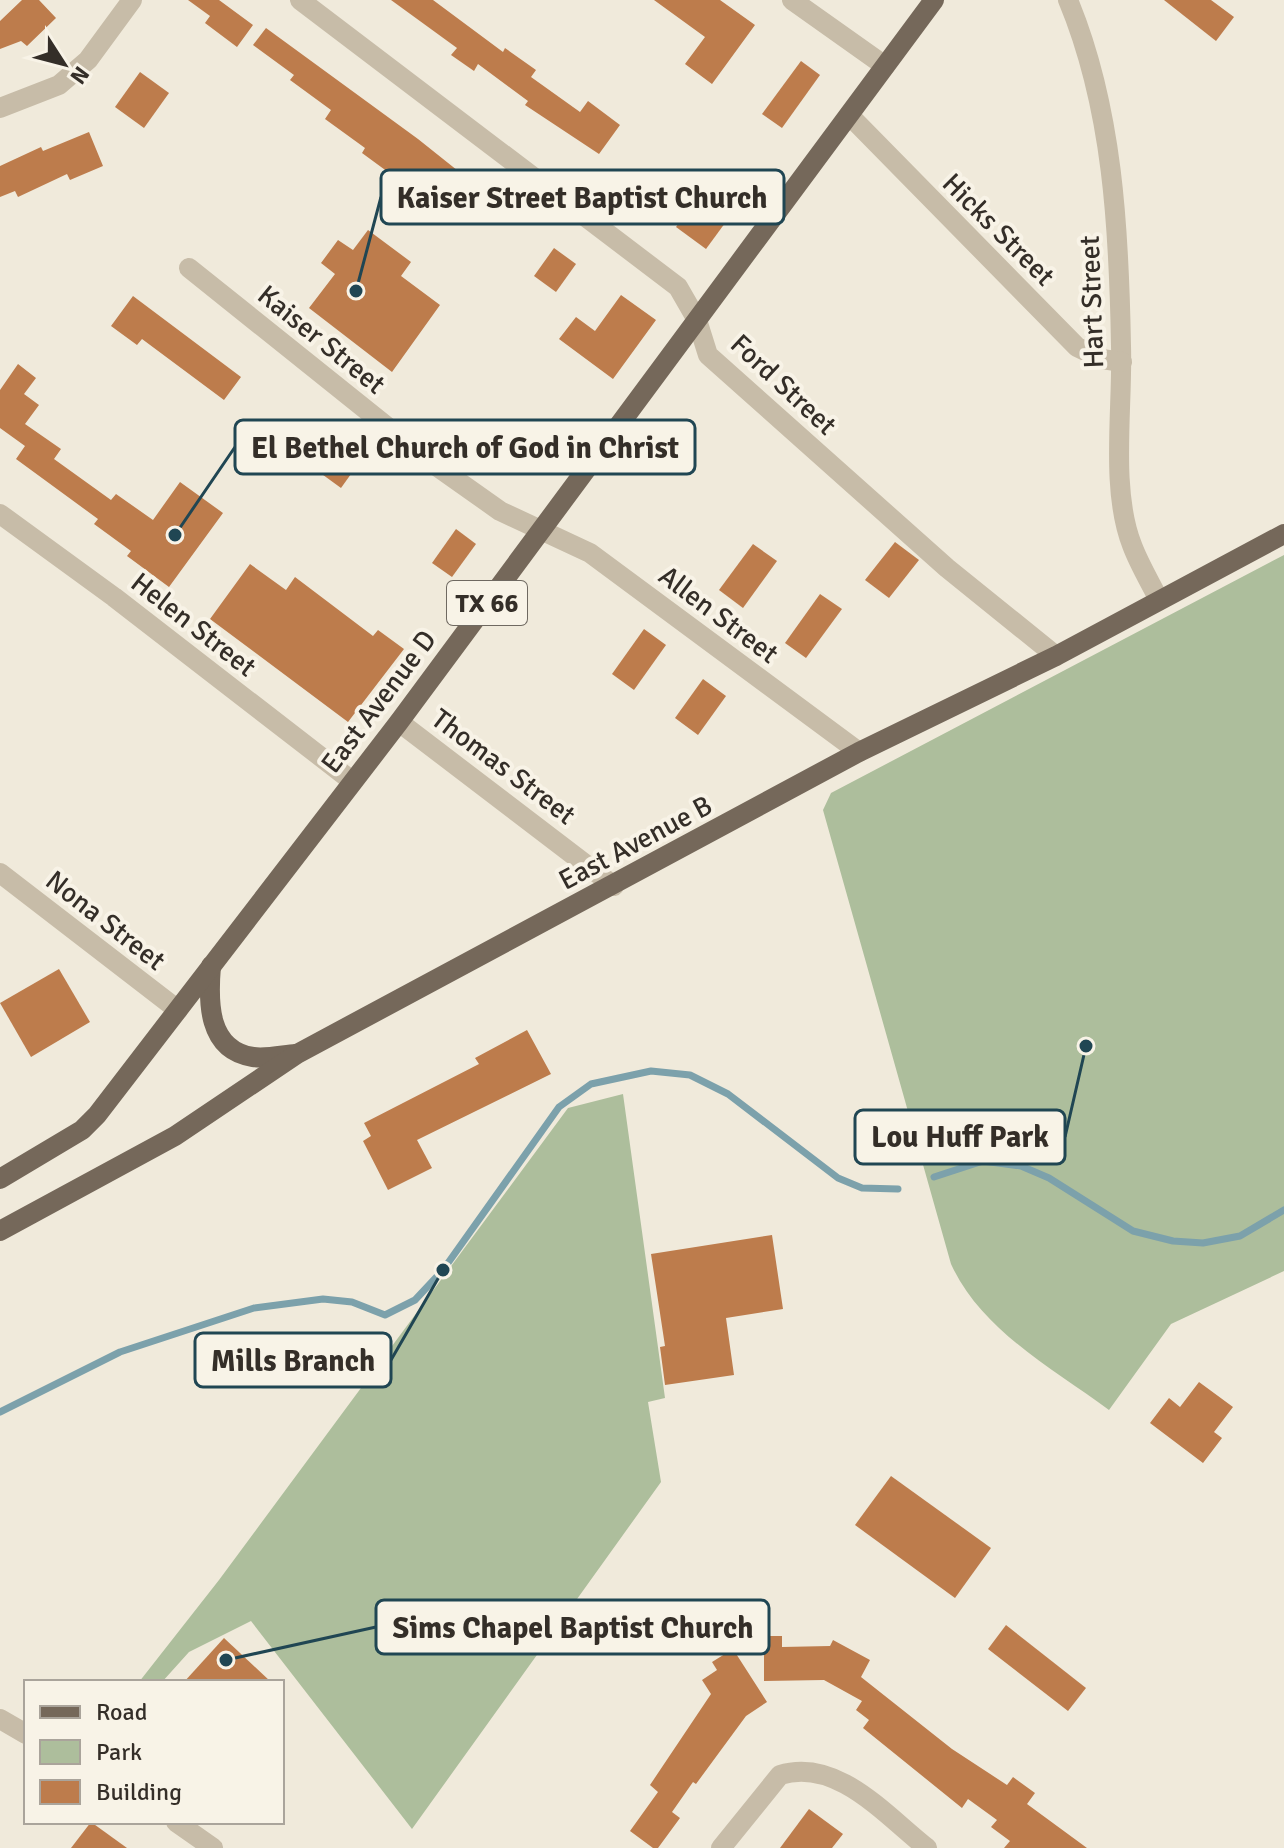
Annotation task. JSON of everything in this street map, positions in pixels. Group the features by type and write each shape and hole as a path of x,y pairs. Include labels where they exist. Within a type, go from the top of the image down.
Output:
{"main road":[{"name":"East Avenue D","path":"4,1177 89,1123 399,722 934,0"},
{"name":"East Avenue B","path":"0,1231 175,1136 297,1054 859,752 1056,656 1284,534"},
{"path":"211,966 210,1018 221,1038 252,1057 297,1054"}],"street":[{"path":"0,108 59,85 88,60 132,0"},
{"name":"Ford Street","path":"300,0 678,287 697,320 708,355 947,568 1056,656"},
{"path":"792,0 885,66"},
{"name":"Hart Street","path":"1068,0 1082,33 1113,182 1122,362 1123,507 1131,544 1159,600"},
{"name":"Hicks Street","path":"849,115 1077,347 1102,359 1122,362"},
{"name":"Kaiser Street","path":"189,268 435,465 500,511 539,532"},
{"name":"Helen Street","path":"0,514 114,597 352,781"},
{"name":"Allen Street","path":"539,532 590,553 859,752"},
{"name":"Thomas Street","path":"399,722 614,886"},
{"name":"Nona Street","path":"0,873 178,1010"},
{"path":"0,1719 24,1733"},
{"path":"721,1848 780,1775 812,1770 841,1780 927,1848"},
{"path":"184,1834 213,1848"}],"green space":[{"path":"1284,555 1284,1271 1171,1324 1109,1410 999,1328 964,1288 951,1264 823,810 831,793"},
{"path":"623,1094 665,1398 648,1402 661,1482 412,1829 251,1621 189,1652 164,1680 141,1680 219,1580 568,1108"}],"building":[{"path":"22,0 39,0 56,18 27,46 21,41 0,49 0,21"},
{"path":"188,0 219,0 253,25 237,47 205,23 210,16"},
{"path":"391,0 433,0 503,52 505,48 536,70 531,77 580,112 588,101 620,125 599,154 525,105 528,101 478,64 474,71 451,55 457,48"},
{"path":"654,0 720,0 755,25 712,84 685,64 705,37"},
{"path":"1164,0 1211,0 1234,17 1216,41"},
{"path":"266,28 418,139 497,202 481,223 441,193 435,200 395,171 392,175 362,153 365,148 325,119 331,110 290,80 294,75 253,45"},
{"path":"801,61 820,75 782,128 762,114"},
{"path":"140,72 169,93 144,128 115,107"},
{"path":"89,132 103,166 70,180 67,174 18,197 15,191 0,197 0,166 41,147 43,151"},
{"path":"709,182 739,204 706,249 676,227"},
{"path":"368,230 411,262 401,276 440,305 392,372 309,308 335,274 321,263 338,240 353,250"},
{"path":"554,248 576,264 556,292 534,276"},
{"path":"621,295 656,320 613,379 559,339 576,317 595,331"},
{"path":"133,296 241,377 224,400 142,339 137,345 111,326"},
{"path":"18,364 36,378 24,394 39,405 25,424 61,449 54,459 111,500 116,494 153,520 180,482 223,513 169,587 127,556 131,551 94,524 98,519 16,459 25,446 0,428 0,390"},
{"path":"339,445 361,460 341,488 319,472"},
{"path":"456,529 476,544 452,577 432,563"},
{"path":"895,542 919,560 889,598 865,580"},
{"path":"753,544 777,561 743,608 719,590"},
{"path":"250,564 286,590 295,577 373,636 378,630 404,649 348,722 210,619"},
{"path":"820,594 842,609 806,658 785,643"},
{"path":"644,629 666,645 634,690 612,674"},
{"path":"703,679 726,696 698,735 675,718"},
{"path":"59,969 90,1022 31,1057 0,1003"},
{"path":"527,1030 551,1074 417,1140 432,1168 388,1190 363,1141 371,1136 364,1123 479,1064 475,1058"},
{"path":"772,1235 783,1309 726,1318 734,1375 665,1385 660,1347 665,1346 651,1254"},
{"path":"1199,1382 1233,1407 1214,1432 1222,1438 1203,1463 1150,1423 1169,1398 1180,1407"},
{"path":"891,1476 991,1548 955,1598 855,1525"},
{"path":"1006,1625 1086,1688 1068,1711 988,1649"},
{"path":"764,1636 782,1636 782,1647 830,1646 833,1640 870,1660 861,1677 952,1749 1007,1785 1013,1777 1035,1793 1027,1804 1087,1848 1004,1848 1010,1841 991,1827 997,1820 968,1799 962,1808 863,1728 869,1720 856,1710 862,1701 824,1680 764,1681"},
{"path":"224,1638 269,1680 186,1680"},
{"path":"733,1649 767,1702 746,1716 696,1784 693,1782 672,1812 680,1818 658,1848 653,1848 630,1831 658,1792 650,1785 711,1694 702,1680 717,1670 712,1662"},
{"path":"809,1809 843,1834 832,1848 780,1848"},
{"path":"89,1824 94,1824 127,1848 71,1848"}],"waterway":[{"path":"0,1412 120,1352 254,1308 323,1299 352,1302 385,1315 415,1300 443,1270 559,1107 591,1084 651,1071 690,1075 728,1094 838,1178 862,1188 898,1189"},
{"path":"934,1177 983,1161 1021,1166 1049,1178 1133,1231 1173,1241 1203,1243 1240,1236 1284,1210"}],"place":[{"name":"Kaiser Street Baptist Church","path":"356,291"},
{"name":"El Bethel Church of God in Christ","path":"175,535"},
{"name":"Lou Huff Park","path":"1086,1046"},
{"name":"Mills Branch","path":"443,1270"},
{"name":"Sims Chapel Baptist Church","path":"226,1660"}]}
